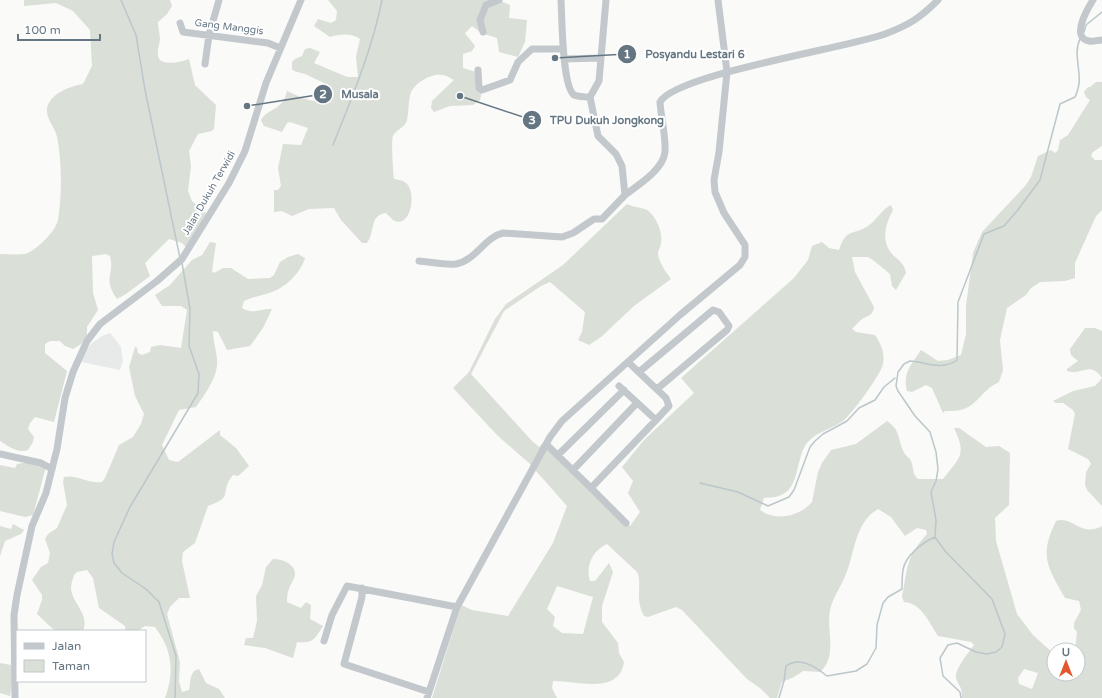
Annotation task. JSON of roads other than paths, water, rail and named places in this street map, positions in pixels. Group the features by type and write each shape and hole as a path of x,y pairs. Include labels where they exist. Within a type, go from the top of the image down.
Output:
{"street":[{"path":"205,64 209,35 219,0"},
{"name":"Jalan Dukuh Terwidi","path":"15,698 14,615 17,595 32,526 46,493 65,398 73,372 87,341 100,324 157,281 180,261 230,183 245,151 266,83 301,0"},
{"path":"483,32 480,20 486,5 499,0"},
{"path":"561,0 564,59 571,91 578,96 590,97"},
{"path":"606,0 599,80 590,97 598,136 616,154 622,166 625,196"},
{"path":"362,588 362,597 344,664 428,695 457,607 547,445 562,421 740,265 745,257 745,245 724,213 715,192 714,180 719,152 726,72 718,0"},
{"path":"419,261 456,264 471,256 498,235 503,233 566,236 594,219 602,219 659,166 663,158 665,146 660,102 664,96 726,72 884,35 920,18 938,0"},
{"path":"1094,0 1080,25 1082,33 1090,42 1102,40"},
{"name":"Gang Manggis","path":"180,24 183,32 268,42 280,48"},
{"path":"478,70 479,88 482,90 510,80 518,62 532,48 563,49"},
{"path":"564,59 600,58"},
{"path":"639,372 713,310 719,312 729,326 727,330 657,390"},
{"path":"591,488 669,406 657,390 628,362"},
{"path":"558,456 622,388 656,420"},
{"path":"573,470 637,403"},
{"path":"547,445 626,523"},
{"path":"0,454 41,463 52,469"},
{"path":"324,641 332,615 347,586 457,607"}],"waterway":[{"path":"121,0 136,35 145,90 180,258"},
{"path":"333,145 367,55 382,0"},
{"path":"1084,32 1086,25 1102,12"},
{"path":"961,698 960,692 943,676 940,658 948,645 957,643 976,652 987,654 996,652 1002,647 1005,634 992,599 945,551 935,537 936,520 931,492 936,481 938,469 936,452 930,432 915,416 898,391 896,386 898,372 904,364 910,361 934,365 946,365 957,360 958,302 984,234 1004,226 1040,180 1060,104 1075,97 1079,84 1077,50 1080,39"},
{"path":"175,698 176,656 159,602 146,589 122,573 114,563 112,554 114,542 130,507 198,393 199,374 189,346 190,309 182,263"},
{"path":"700,483 738,492 768,506 789,497 794,490 810,447 815,441 823,434 847,421 859,408 875,400 884,387 895,378"},
{"path":"779,698 784,681 786,666 791,663 802,662 808,664 827,676 856,671 867,664 876,648 877,625 883,603 888,597 902,589 903,570 907,560 915,550 925,542 935,537"}],"place":[{"name":"Posyandu Lestari 6","path":"555,58"},
{"name":"TPU Dukuh Jongkong","path":"460,96"},
{"name":"Musala","path":"247,106"}]}
